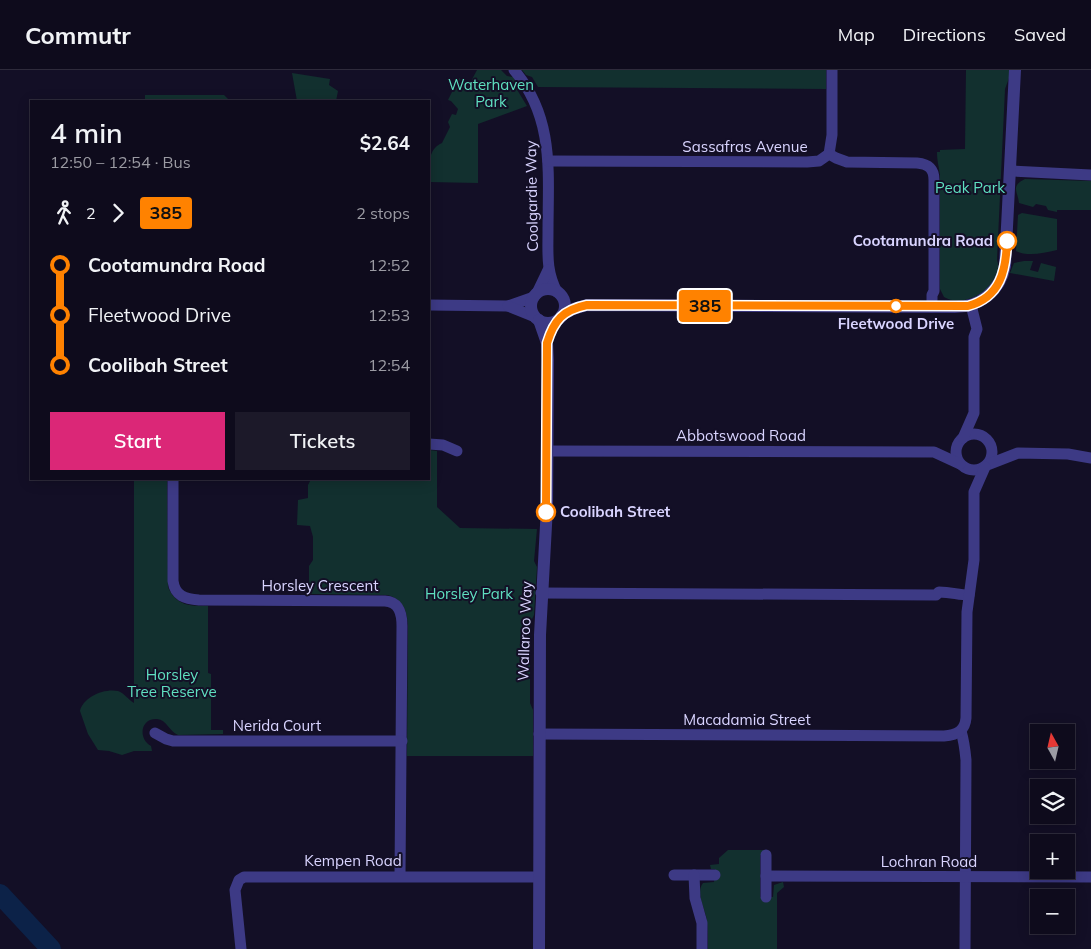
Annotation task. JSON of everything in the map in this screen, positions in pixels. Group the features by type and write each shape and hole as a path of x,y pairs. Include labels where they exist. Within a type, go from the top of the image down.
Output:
{"street":[{"name":"Coolgardie Way","path":"514,70 525,83 538,108 545,129 548,161 548,270 559,293"},
{"path":"829,154 832,135 832,70"},
{"path":"508,306 548,323 573,309 587,305 934,307 967,306 982,300 993,291 1002,279 1004,272 1016,71"},
{"name":"Sassafras Avenue","path":"548,161 807,162 820,161 829,154 847,162 924,163 931,168 934,180 934,292 936,295 934,307"},
{"path":"1011,171 1091,176"},
{"name":"Coolgardie Way","path":"535,295 548,270"},
{"path":"430,305 508,306 547,289 587,305"},
{"path":"559,293 565,304 560,317"},
{"path":"535,295 531,307 537,319"},
{"path":"967,306 976,329 974,337 974,413 956,453 974,492"},
{"name":"Wallaroo Way","path":"547,343 560,317"},
{"name":"Wallaroo Way","path":"537,319 547,343 547,507 541,593 539,734 539,949"},
{"path":"965,949 966,760 965,744 958,733 964,727 966,718 964,595 974,560 974,492 992,453 988,440 974,413"},
{"path":"962,439 974,434 1018,453 1068,454 1091,458"},
{"name":"Abbotswood Road","path":"934,452 962,439"},
{"path":"430,444 443,445 457,451"},
{"name":"Abbotswood Road","path":"547,451 934,452 950,458 962,466"},
{"path":"962,466 975,471 1018,453"},
{"name":"Horsley Crescent","path":"173,480 173,580 176,591 181,596 197,600 384,601 396,605 400,611 402,619 400,876"},
{"path":"541,593 936,595 940,592 954,592 964,595"},
{"name":"Nerida Court","path":"155,733 160,737 173,740 402,740"},
{"name":"Macadamia Street","path":"539,734 958,733"},
{"path":"766,855 766,897"},
{"path":"674,875 715,875"},
{"path":"694,875 695,898 702,923 702,949"},
{"name":"Lochran Road","path":"766,876 1091,877"},
{"name":"Kempen Road","path":"241,949 235,890 239,880 244,877 539,877"}],"green space":[{"name":"Waterhaven Park","path":"477,70 501,70 507,76 513,77 517,83 516,88 527,106 478,124 478,183 430,182 431,154 442,143 450,127 448,122 452,114 456,115 458,109 448,100 459,78 461,80 459,85 465,87 469,85"},
{"path":"522,70 826,70 826,89 538,87 532,77 526,75"},
{"name":"Peak Park","path":"966,70 1010,70 1005,89 998,269 990,286 982,293 972,298 953,300 944,297 940,289 940,175 937,152 940,152 940,150 965,149"},
{"path":"292,73 330,79 329,85 338,91 336,100 297,100"},
{"path":"145,95 224,95 229,100 145,100"},
{"path":"1025,179 1091,181 1091,210 1057,210 1057,212 1048,210 1046,206 1036,204 1033,207 1019,203 1016,187"},
{"path":"1022,213 1057,219 1057,250 1031,254 1016,251 1018,215"},
{"path":"1033,261 1030,270 1038,272 1041,263 1056,267 1054,281 1010,273 1014,263"},
{"name":"Horsley Park","path":"430,450 437,451 437,507 460,528 537,529 534,561 537,567 534,615 530,623 530,703 533,710 533,756 407,756 407,615 397,599 387,595 311,594 309,590 309,566 313,560 313,537 310,526 297,525 298,500 308,498 308,485 310,480 430,480"},
{"name":"Horsley Tree Reserve","path":"134,480 167,480 168,587 175,598 184,604 208,606 208,673 211,674 211,730 223,730 223,734 178,735 163,721 157,719 147,722 143,730 144,739 151,746 152,751 134,751 122,755 98,750 88,734 80,711 85,702 101,692 112,690 120,692 134,703"},
{"path":"728,850 764,850 763,855 760,855 760,897 773,897 774,885 783,882 784,887 777,893 777,949 708,949 707,921 700,897 701,887 703,883 714,882 715,869 711,869 710,865 719,864 719,858"}],"waterway":[{"path":"0,894 51,949"}],"bus line":[{"name":"385","path":"546,512 547,343 557,320 562,315 587,305 968,306 988,296 1002,279 1007,241"}],"place":[{"name":"Cootamundra Road","path":"1007,241"},
{"name":"Fleetwood Drive","path":"896,306"},
{"name":"Coolibah Street","path":"546,512"}]}
